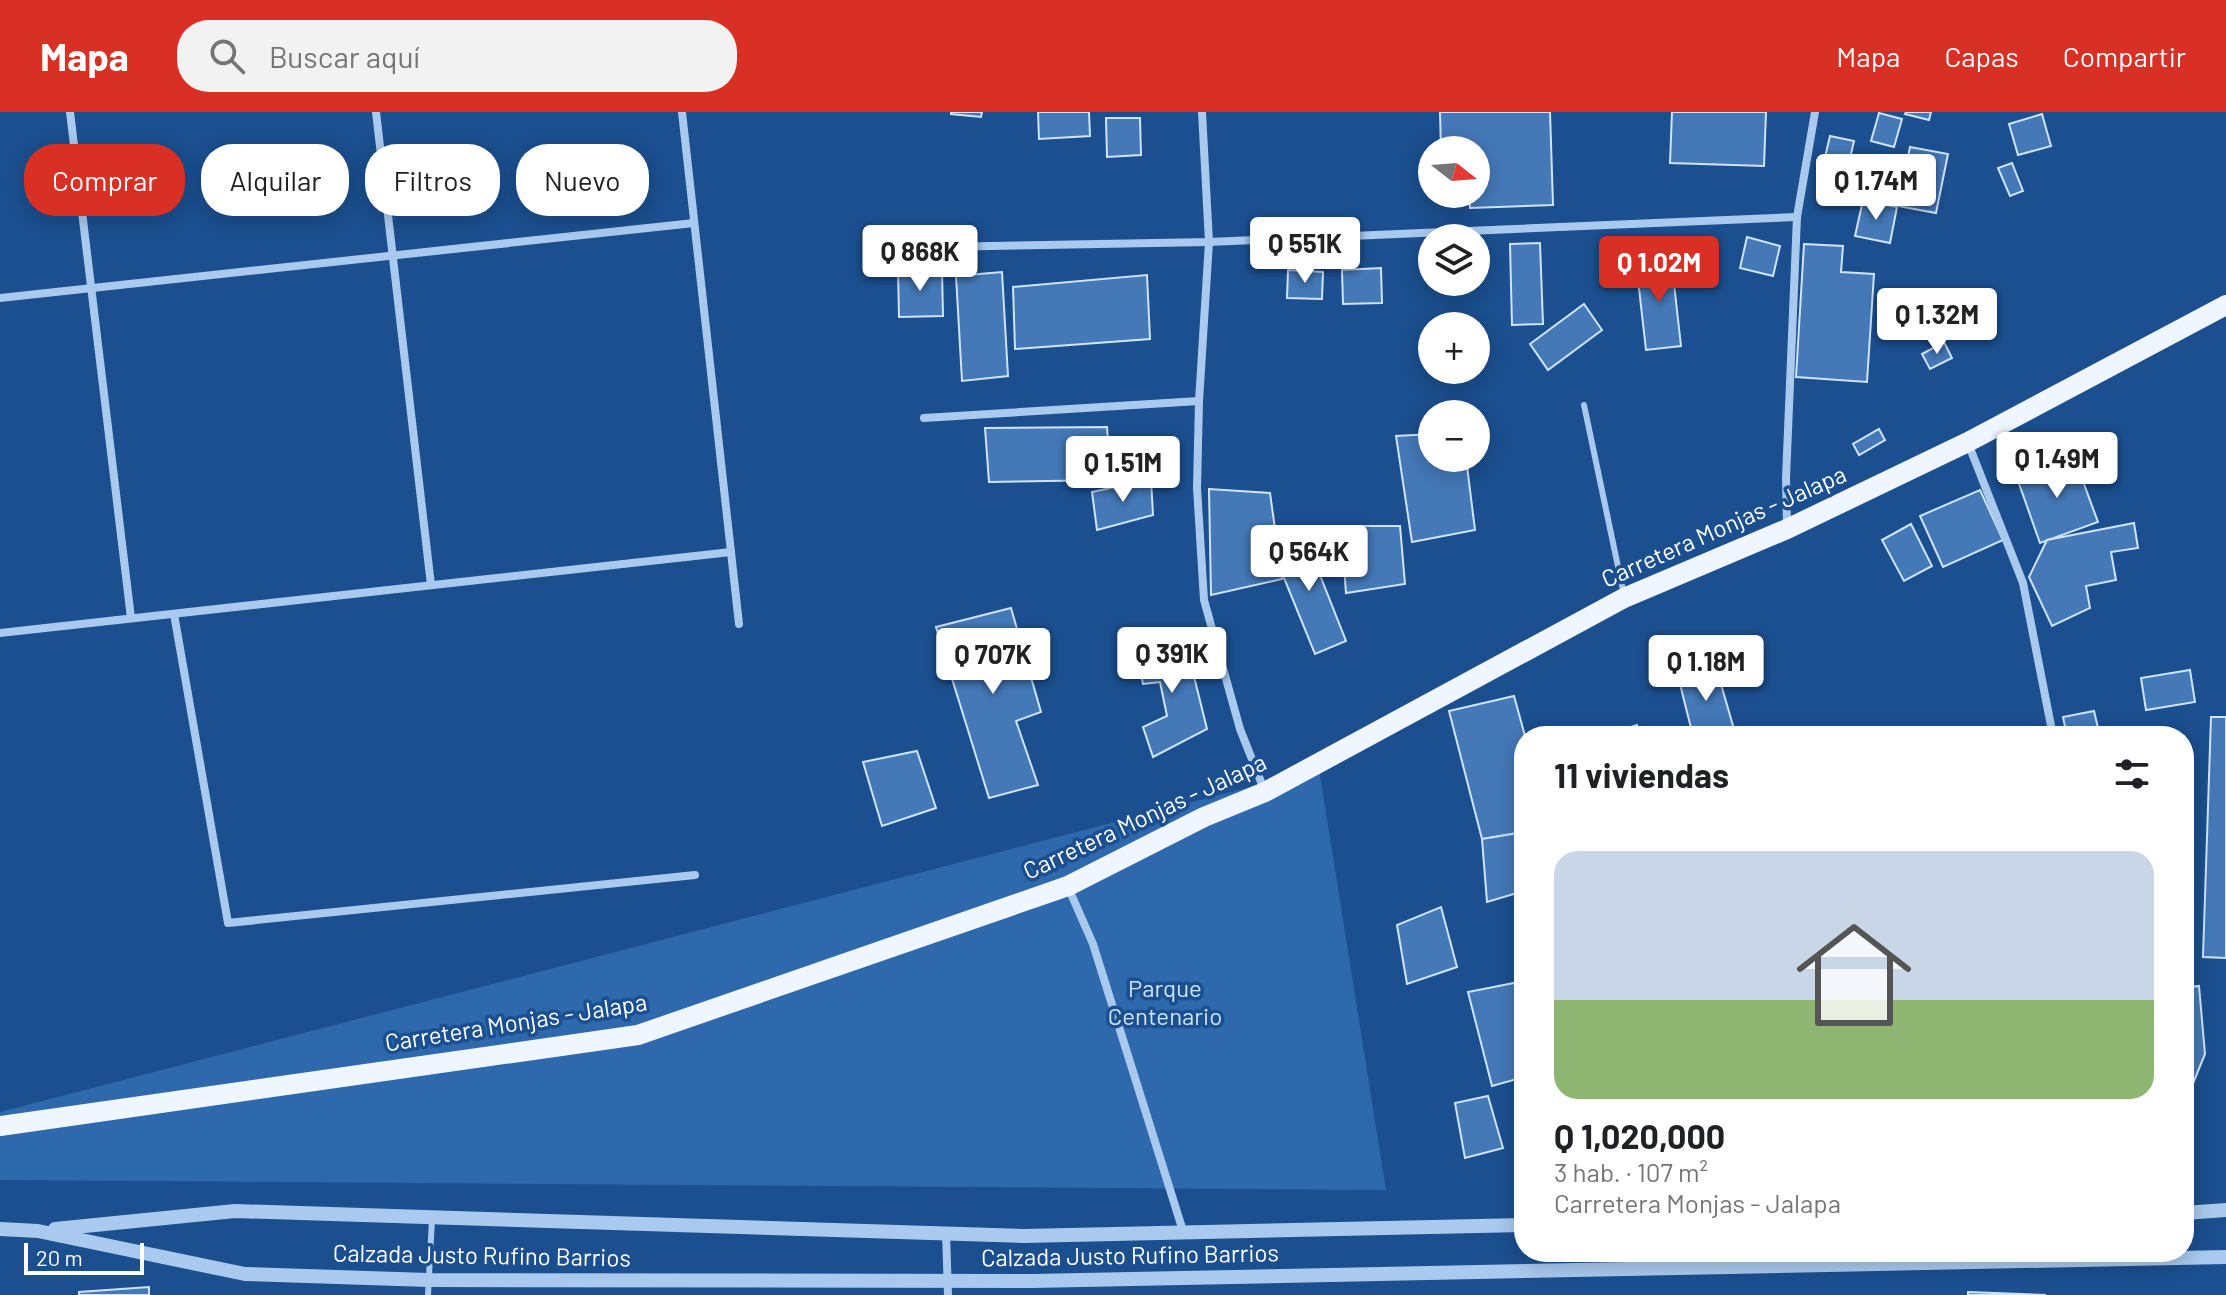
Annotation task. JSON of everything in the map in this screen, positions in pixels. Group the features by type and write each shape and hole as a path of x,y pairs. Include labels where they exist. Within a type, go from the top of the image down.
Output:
{"main road":[{"name":"Carretera Monjas - Jalapa","path":"0,1126 638,1035 1068,886 1204,817 1265,792 1624,598 1787,529 1968,442 2226,305"}],"street":[{"path":"70,112 131,618"},
{"path":"376,112 431,585"},
{"path":"682,112 739,624"},
{"path":"1202,112 1209,242 1197,488 1204,600 1240,729 1265,792"},
{"path":"1787,529 1786,478 1797,217 1815,112"},
{"path":"884,248 1209,242 1797,217"},
{"path":"0,298 694,223"},
{"path":"924,418 1199,401"},
{"path":"1968,442 2023,583 2051,726"},
{"path":"0,633 731,552"},
{"path":"174,614 228,923 695,875"},
{"path":"1068,886 1093,944 1183,1231"},
{"path":"2194,1212 2226,1210"},
{"name":"Calzada Justo Rufino Barrios","path":"38,1231 235,1211 1024,1236 1514,1225"},
{"name":"Calzada Justo Rufino Barrios","path":"0,1229 38,1231 245,1274 428,1287 948,1288 2020,1262"},
{"path":"946,1233 948,1288"},
{"name":"Calzada Justo Rufino Barrios","path":"2194,1258 2226,1257"}],"lane":[{"path":"1584,405 1624,598"},
{"path":"428,1287 432,1217"}],"green space":[{"name":"Parque Centenario","path":"1319,769 1386,1190 0,1180 0,1112"}],"building":[{"path":"951,112 982,112 981,117"},
{"path":"1038,112 1089,112 1090,136 1039,139"},
{"path":"1440,112 1550,112 1553,205 1490,207 1490,136 1441,136"},
{"path":"1672,112 1766,112 1764,166 1670,163"},
{"path":"1906,112 1931,112 1929,120"},
{"path":"1879,113 1902,119 1894,147 1871,141"},
{"path":"2042,114 2051,146 2018,155 2009,124"},
{"path":"1106,118 1140,118 1141,155 1107,157"},
{"path":"1830,136 1854,141 1842,193 1818,187"},
{"path":"1910,147 1948,154 1936,213 1898,206"},
{"path":"2012,163 2023,191 2010,196 1998,168"},
{"path":"1863,200 1897,207 1890,243 1855,236"},
{"path":"1747,237 1780,246 1773,276 1740,268"},
{"path":"1540,243 1543,324 1512,325 1510,244"},
{"path":"1804,244 1843,246 1841,272 1874,274 1867,382 1796,377"},
{"path":"1671,257 1681,346 1646,350 1636,262"},
{"path":"1381,268 1382,303 1343,304 1342,270"},
{"path":"898,269 942,270 943,316 899,317"},
{"path":"1288,270 1323,272 1322,299 1287,298"},
{"path":"1002,272 1008,376 962,381 956,276"},
{"path":"1147,275 1150,339 1015,349 1013,287"},
{"path":"1584,304 1602,330 1548,370 1530,344"},
{"path":"1944,342 1952,358 1930,369 1922,354"},
{"path":"1107,427 1111,480 989,482 985,428"},
{"path":"1879,429 1885,440 1859,455 1853,444"},
{"path":"1418,435 1418,472 1468,472 1475,530 1412,542 1396,436"},
{"path":"2074,457 2098,522 2040,543 2017,478"},
{"path":"1151,479 1153,515 1097,530 1092,492"},
{"path":"1209,489 1270,493 1282,579 1211,595"},
{"path":"1980,490 2003,540 1943,567 1920,516"},
{"path":"2134,523 2138,548 2111,552 2116,580 2086,586 2090,608 2052,626 2029,577 2047,540"},
{"path":"1911,524 1932,566 1904,581 1882,540"},
{"path":"1341,526 1400,526 1405,584 1346,593"},
{"path":"1301,527 1346,641 1315,654 1284,578 1278,543"},
{"path":"1011,608 1041,712 1016,721 1038,785 989,798 936,627"},
{"path":"1185,640 1207,729 1153,757 1143,727 1167,716 1160,682 1143,684 1136,650"},
{"path":"1716,667 1733,726 1690,726 1677,672"},
{"path":"2190,670 2195,702 2146,710 2141,678"},
{"path":"1514,696 1522,726 1514,726 1514,834 1482,839 1449,711"},
{"path":"2094,711 2098,726 2065,726 2063,717"},
{"path":"2211,717 2226,717 2226,958 2203,957"},
{"path":"917,751 936,808 882,826 863,762"},
{"path":"1514,834 1514,894 1487,902 1482,839"},
{"path":"1441,907 1457,967 1407,984 1397,925"},
{"path":"1514,983 1514,1080 1492,1086 1468,992"},
{"path":"2199,986 2205,1054 2194,1081 2194,987"},
{"path":"1488,1096 1503,1148 1465,1158 1455,1103"},
{"path":"149,1287 149,1295 79,1295 79,1292"},
{"path":"1968,1292 2046,1295 1968,1295"}]}
